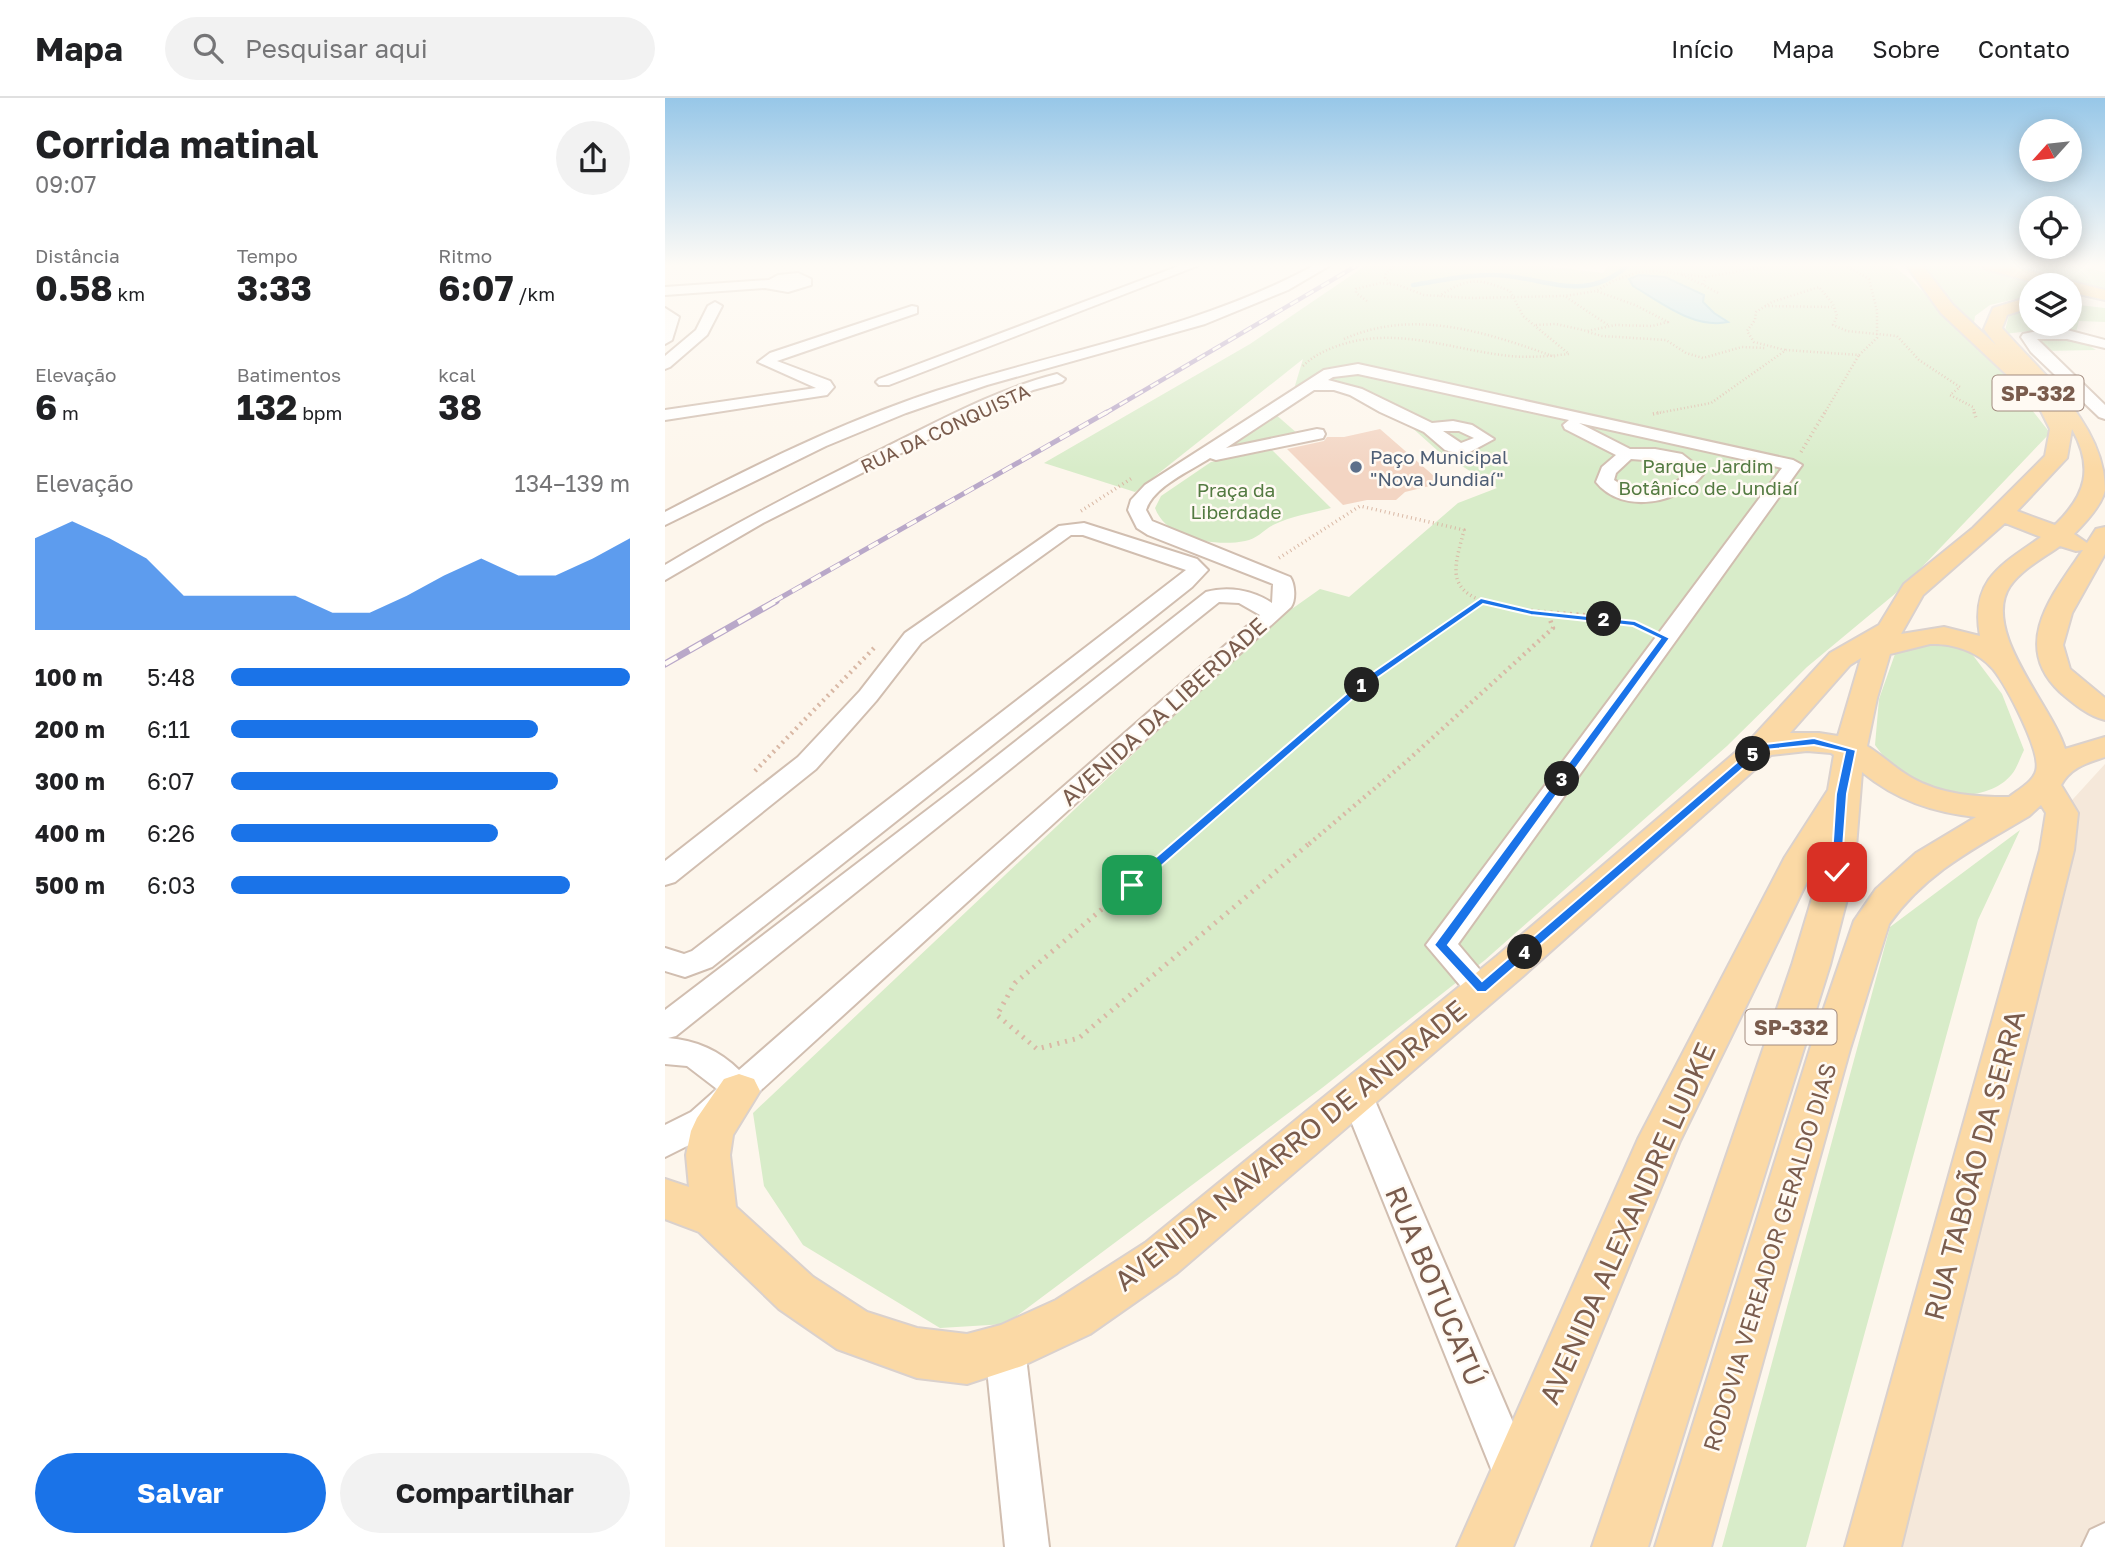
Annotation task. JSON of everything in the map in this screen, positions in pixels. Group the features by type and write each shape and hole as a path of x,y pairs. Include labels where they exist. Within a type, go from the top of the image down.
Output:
{"main road":[{"name":"RODOVIA VEREADOR GERALDO DIAS","path":"1620,1547 1811,965 1837,872 1842,794 1850,750 1862,698 1882,640 1913,590 1982,533 2056,458 2061,429 2055,414 2044,399 1974,334"},
{"name":"SP-332","path":"1998,334 2079,412 2096,443 2100,469 2100,497 2059,535 2003,577 1995,587 1990,603 1991,622 2005,664 2045,736 2038,788"},
{"path":"2000,514 2059,535 2099,544 2059,612 2050,632 2049,649 2051,661 2060,674 2104,709"},
{"path":"1882,640 1943,634 1974,642 2005,664"},
{"name":"AVENIDA NAVARRO DE ANDRADE","path":"665,1199 715,1217 796,1293 854,1332 917,1353 967,1359 1005,1349 1073,1317 1161,1258 1357,1096 1761,747 1840,659 1882,640"},
{"path":"1761,747 1814,742 1850,750 1907,790 1947,804 1977,808 2038,788"},
{"name":"RODOVIA VEREADOR GERALDO DIAS","path":"1683,1547 1830,1049 1872,921 1889,898 1928,861 2038,788 2067,759 2105,747"},
{"name":"RUA TABOÃO DA SERRA","path":"1873,1547 2057,849 2061,813 2038,788"},
{"name":"AVENIDA ALEXANDRE LUDKE","path":"1486,1547 1658,1139 1802,857 1842,794"},
{"path":"715,1217 708,1155 712,1131 739,1091"}],"street":[{"path":"665,364 700,334"},
{"path":"884,382 1012,334"},
{"path":"665,519 793,456 884,416 980,382 1151,334"},
{"name":"RUA DA CONQUISTA","path":"665,574 756,519 995,401 1027,387 1093,369 1193,334"},
{"path":"2105,344 2059,334 2028,337 2036,349 2105,414"},
{"path":"982,345 1028,369"},
{"path":"1200,458 1329,373 1358,369 1793,465 1441,945 1481,989"},
{"path":"1309,385 1335,386 1356,392 1386,409 1430,428"},
{"path":"1542,409 1627,454"},
{"path":"1200,458 1317,434"},
{"path":"665,875 807,763 868,696 912,638 1066,530 1084,529 1196,566 1198,570 1185,583 702,959 685,966 665,959"},
{"path":"1216,554 1283,581 1284,603 1272,615"},
{"path":"665,1027 978,784 1220,589 1233,572 1228,562 1216,554"},
{"path":"1220,589 1259,571"},
{"name":"AVENIDA DA LIBERDADE","path":"665,1142 703,1122 739,1091 1272,615 1263,605 1220,589"},
{"path":"947,768 978,784"},
{"path":"665,1051 687,1051 716,1067 739,1091"},
{"name":"RUA BOTUCATÚ","path":"1357,1096 1515,1476"},
{"path":"1005,1349 1027,1547"}],"lane":[{"path":"665,415 821,392 826,387 824,384 766,362 775,356 842,334"},
{"path":"1200,458 1151,489 1140,500 1137,510 1144,524 1155,531 1216,554"}],"path":[{"path":"1303,366 1355,334"},
{"path":"1477,334 1556,357"},
{"path":"1339,343 1385,336 1451,344 1498,356 1556,357 1569,354 1543,334"},
{"path":"1597,334 1666,340 1686,353 1703,358 1742,347 1859,355"},
{"path":"1749,334 1754,342 1786,350"},
{"path":"1793,465 1859,355 1877,338 1876,334"},
{"path":"1887,334 1896,335 1910,344 1917,359 1956,382 1961,387 1950,395 1968,402 1976,412 1976,418"},
{"path":"1652,415 1711,403 1786,350"},
{"path":"1259,571 1360,506 1464,530 1455,579 1462,590 1481,601 1531,612 1635,624 1665,638"},
{"path":"1481,601 1369,679 1066,942 1015,983 997,1015 1037,1049 1079,1038 1407,761 1553,628 1548,614"}],"shaded area":[{"path":"2105,764 2105,1547 1897,1547 2053,821"}],"green space":[{"name":"Parque Jardim Botânico de Jundiaí","path":"1265,334 1965,334 1996,364 2050,433 1902,588 1807,667 1727,746 1485,960 1322,1088 1006,1324 940,1328 803,1245 764,1186 753,1113 1272,623 1320,589 1349,597 1458,503 1497,488 1438,451 1409,425 1375,411 1344,392 1294,389 1303,359 1135,492 1044,463"},
{"path":"2055,338 2085,343 2096,350 2043,351 2036,342"},
{"path":"1274,413 1298,434 1233,448 1219,446"},
{"name":"Praça da Liberdade","path":"1272,450 1331,508 1287,519 1253,538 1233,543 1207,541 1181,534 1161,519 1155,508 1161,496 1211,462"},
{"path":"1929,642 1966,646 2002,694 2024,750 2012,774 1993,788 1970,795 1945,794 1922,789 1902,776 1875,745 1879,699 1895,654"},
{"path":"2020,830 1978,920 1806,1547 1722,1547 1890,927"}],"building":[{"path":"1380,429 1442,483 1405,492 1396,500 1367,500 1343,505 1287,449 1324,441 1327,437 1344,437"}],"railway":[{"path":"1104,414 1241,334"},
{"path":"773,602 1107,412"},
{"path":"665,664 776,601"}],"place":[{"name":"Paço Municipal \"Nova Jundiaí\"","path":"1356,467"}],"route":[{"path":"1132,885 1369,679 1481,601 1531,612 1635,624 1665,638 1441,945 1481,989 1761,747 1788,742 1814,742 1850,750 1842,794 1837,872"}]}
